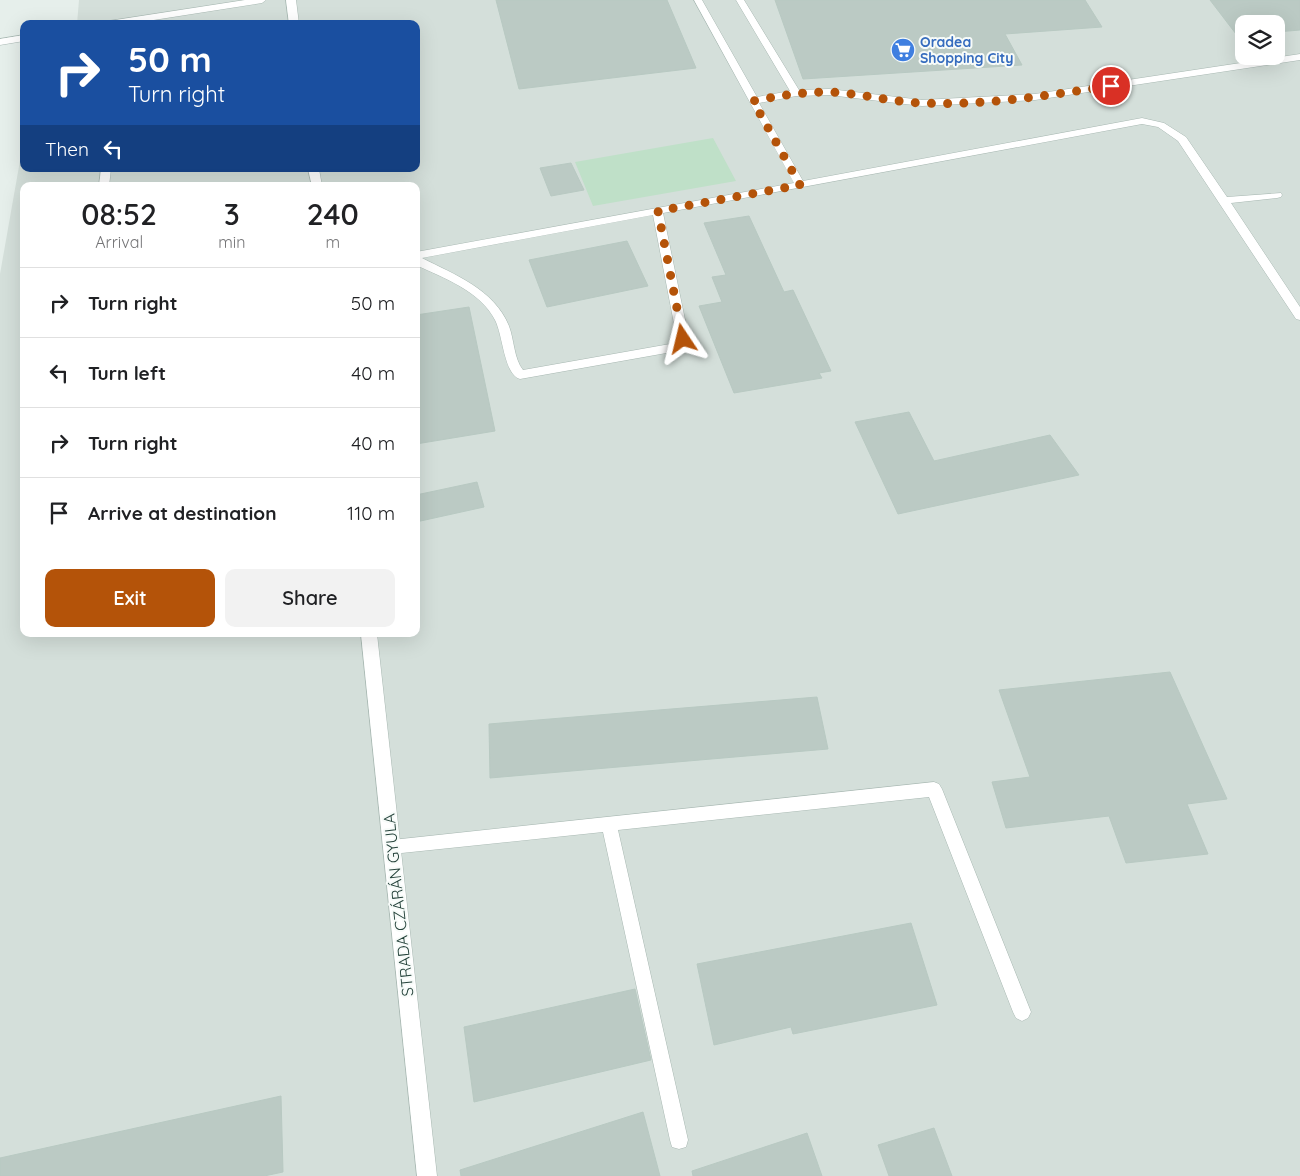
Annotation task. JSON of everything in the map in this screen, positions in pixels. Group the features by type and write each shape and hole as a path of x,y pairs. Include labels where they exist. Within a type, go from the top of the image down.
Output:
{"street":[{"path":"291,0 294,20"},
{"name":"STRADA CZÁRÁN GYULA","path":"368,637 427,1176"}],"lane":[{"path":"134,20 262,0"},
{"path":"698,0 800,185"},
{"path":"740,0 796,93"},
{"path":"0,42 20,39"},
{"path":"753,101 796,93 837,93 922,103 1026,98 1300,57"},
{"path":"420,255 1142,122 1161,125 1182,139 1300,316"},
{"path":"1224,200 1277,195"},
{"path":"420,262 461,284 489,303 502,322 516,370 520,375 672,348 680,345 683,339 658,211"},
{"path":"392,847 934,789 1022,1012"},
{"path":"609,825 679,1140"}],"shaded area":[{"path":"79,0 1300,0 1300,1176 0,1176 0,274 20,161 20,172 420,172 420,20 77,20"}],"green space":[{"path":"713,138 736,181 593,206 575,162"}],"building":[{"path":"496,0 667,0 696,68 519,89"},
{"name":"Oradea Shopping City","path":"775,0 1085,0 1102,27 1005,34 1022,65 803,79"},
{"path":"1210,0 1300,0 1300,30 1285,31 1285,15 1235,15 1235,33"},
{"path":"571,163 584,190 551,196 540,168"},
{"path":"749,216 784,292 793,290 831,371 819,373 822,378 734,393 699,306 722,302 712,277 726,275 704,223"},
{"path":"627,241 648,286 547,307 529,260"},
{"path":"469,307 495,431 420,443 420,314"},
{"path":"909,412 934,461 1050,435 1079,475 898,514 855,422"},
{"path":"477,482 484,507 420,521 420,494"},
{"path":"1170,672 1227,799 1187,804 1208,854 1126,863 1109,816 1006,828 992,782 1030,777 999,690"},
{"path":"817,697 828,749 490,778 489,724"},
{"path":"911,923 937,1005 793,1034 791,1027 714,1045 697,964"},
{"path":"635,989 651,1060 474,1102 464,1027"},
{"path":"281,1096 283,1172 264,1176 0,1176 0,1158"},
{"path":"643,1112 660,1176 461,1176 460,1170"},
{"path":"934,1128 952,1176 889,1176 878,1145"},
{"path":"807,1133 822,1176 693,1176 692,1171"}],"place":[{"name":"Oradea Shopping City","path":"903,50"}],"route":[{"path":"683,339 658,211 800,185 753,101 796,93 829,92 922,103 968,102 1035,97 1111,86"}]}
